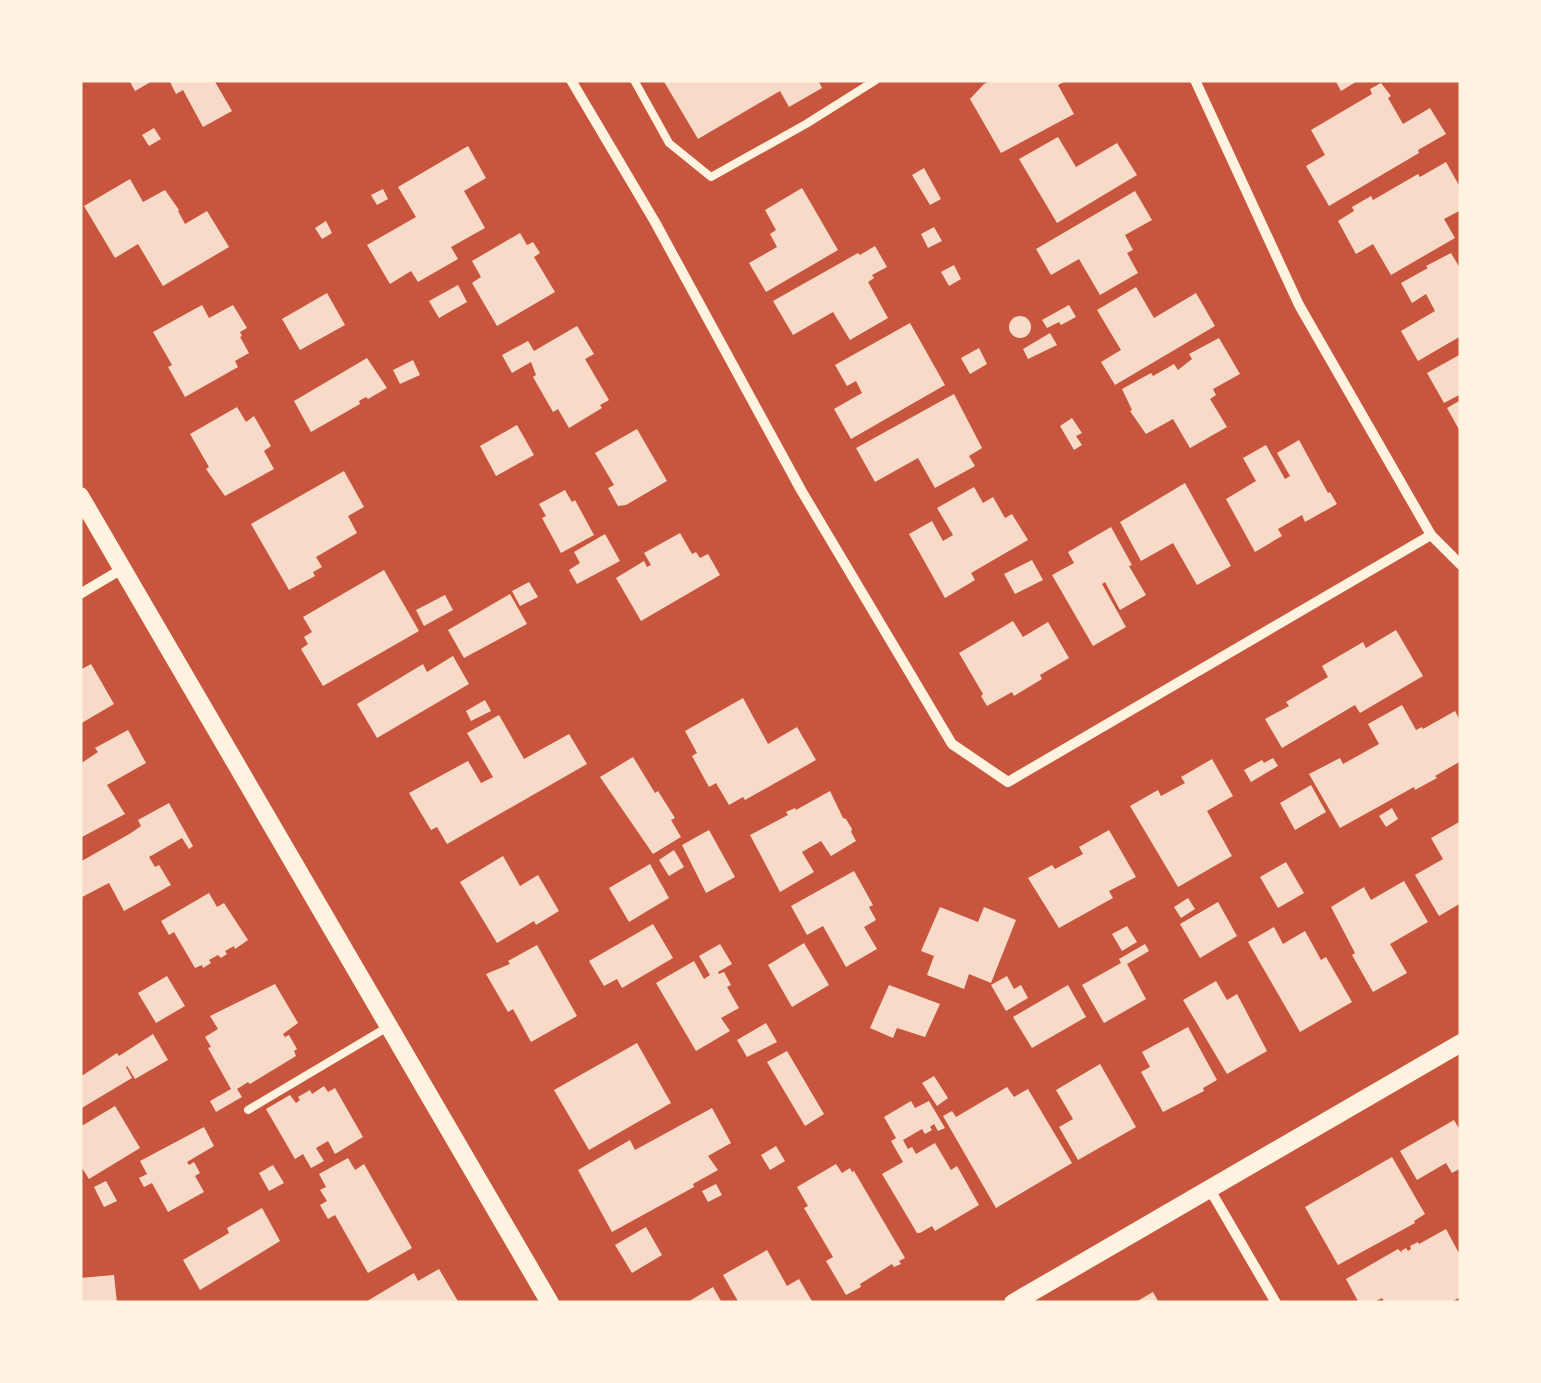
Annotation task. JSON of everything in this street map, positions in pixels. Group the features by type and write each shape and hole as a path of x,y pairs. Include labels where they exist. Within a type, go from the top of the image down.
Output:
{"street":[{"path":"571,80 655,222 801,490 952,744 1008,782 1431,534"},
{"path":"1195,80 1299,305 1431,534 1461,565"},
{"path":"80,496 550,1303"},
{"path":"80,594 122,569"},
{"path":"1014,1303 1461,1042"},
{"path":"1209,1188 1276,1303"}],"lane":[{"path":"634,80 669,143 711,177 876,80"},
{"path":"248,1110 389,1026"}],"building":[{"path":"129,80 154,80 135,91"},
{"path":"169,80 214,80 232,111 203,127 183,90 176,94"},
{"path":"663,80 818,80 822,88 789,107 780,91 698,139"},
{"path":"992,80 1068,80 1058,85 1074,114 1001,153 970,99"},
{"path":"1335,80 1359,80 1341,91"},
{"path":"1381,83 1403,124 1430,108 1446,134 1329,206 1306,166 1325,155 1311,130 1372,94 1370,89"},
{"path":"154,128 161,139 149,146 142,135"},
{"path":"1058,137 1076,167 1117,143 1137,175 1057,223 1019,159"},
{"path":"468,146 486,178 464,191 485,228 451,247 458,259 418,282 411,271 390,284 367,245 416,217 398,187"},
{"path":"1446,162 1461,189 1461,210 1444,219 1455,238 1391,275 1373,244 1356,254 1338,221 1371,196 1373,200"},
{"path":"924,168 941,199 930,205 912,175"},
{"path":"130,179 143,202 165,190 185,224 207,211 229,247 163,286 138,244 115,258 84,206"},
{"path":"802,188 838,250 766,292 749,263 777,247 770,234 776,230 765,210"},
{"path":"383,189 388,199 377,205 371,195"},
{"path":"1135,191 1152,220 1125,235 1133,250 1127,253 1138,273 1100,295 1079,259 1051,275 1036,249"},
{"path":"326,221 332,233 322,239 315,228"},
{"path":"934,227 942,241 928,248 921,234"},
{"path":"520,233 527,245 533,242 540,253 534,257 555,292 497,326 472,283 481,277 472,261"},
{"path":"875,246 887,267 872,275 874,278 868,282 888,318 850,340 833,312 793,335 773,301"},
{"path":"1451,253 1461,270 1461,336 1418,361 1401,331 1435,311 1426,294 1412,303 1401,283"},
{"path":"954,265 961,279 949,286 941,272"},
{"path":"458,285 467,302 439,318 429,301"},
{"path":"1136,287 1154,318 1196,293 1215,326 1115,385 1101,362 1121,350 1097,310"},
{"path":"327,293 345,325 300,350 282,319"},
{"path":"202,305 209,318 233,305 247,328 240,332 240,337 249,353 235,361 238,367 185,397 153,332"},
{"path":"1069,305 1076,317 1047,328 1042,320"},
{"path":"1020,316 1028,319 1028,335 1020,338 1012,335 1009,327 1012,319"},
{"path":"910,323 945,385 851,439 834,409 862,393 856,381 847,386 835,365"},
{"path":"577,326 594,354 585,359 609,400 569,428 558,409 553,412 533,377 536,375 531,362 512,373 502,355 528,341 534,351"},
{"path":"1050,333 1057,345 1028,359 1023,349"},
{"path":"1219,338 1240,374 1213,389 1216,395 1210,399 1227,427 1190,448 1173,419 1146,434 1130,411 1122,389 1174,364 1178,370 1192,359 1189,354"},
{"path":"979,348 987,364 970,374 961,358"},
{"path":"1461,354 1461,394 1444,403 1427,373"},
{"path":"367,358 387,388 311,432 294,401"},
{"path":"413,360 420,375 400,384 393,370"},
{"path":"954,394 982,448 969,456 975,466 935,488 918,458 875,482 856,448"},
{"path":"1461,400 1461,433 1447,408"},
{"path":"237,407 246,422 254,416 271,446 264,451 274,469 225,496 206,469 209,467 190,434"},
{"path":"1072,418 1082,433 1076,436 1082,445 1074,450 1060,426"},
{"path":"517,425 534,455 496,476 480,446"},
{"path":"637,429 667,481 618,506 608,488 614,485 595,453"},
{"path":"1299,440 1337,504 1305,522 1302,515 1278,529 1282,536 1255,552 1226,499 1256,481 1243,458 1266,445 1285,479 1290,476 1277,453"},
{"path":"344,471 364,507 348,516 357,533 316,557 322,567 313,572 315,576 289,590 251,524"},
{"path":"1185,483 1231,566 1197,585 1173,543 1141,561 1120,522"},
{"path":"974,487 983,503 993,497 1005,518 1012,514 1028,540 971,573 975,580 945,598 909,534 932,521 943,541 953,535 937,508"},
{"path":"565,490 594,535 561,553 539,504"},
{"path":"1111,527 1146,595 1120,610 1105,582 1102,584 1126,627 1093,646 1052,575 1074,563 1068,552"},
{"path":"680,533 692,554 696,552 700,558 708,554 720,575 641,621 616,578 644,561 647,567 651,565 644,553"},
{"path":"605,534 620,561 577,584 569,570 580,563 574,552"},
{"path":"1032,560 1043,580 1015,594 1004,574"},
{"path":"384,570 419,631 323,686 301,649 308,644 304,637 312,632 303,617"},
{"path":"529,582 538,597 520,606 512,591"},
{"path":"510,594 527,624 464,658 448,630"},
{"path":"445,595 453,610 424,626 416,610"},
{"path":"1013,621 1023,637 1048,622 1069,658 1014,696 1012,692 987,706 959,653"},
{"path":"1396,630 1423,676 1360,713 1355,705 1282,748 1265,719 1328,677 1322,666 1363,642 1366,648"},
{"path":"453,656 469,684 377,738 357,704 423,664 427,672"},
{"path":"91,664 114,704 80,724 80,670"},
{"path":"743,698 768,744 797,727 816,760 729,805 716,783 709,787 692,756 697,753 685,731"},
{"path":"485,700 491,711 471,721 466,711"},
{"path":"1402,705 1416,730 1455,711 1461,722 1461,761 1437,778 1340,828 1309,774 1340,758 1343,764 1379,744 1368,724"},
{"path":"499,715 524,759 569,734 587,764 447,844 437,827 431,830 409,793 468,761 481,783 493,777 467,733"},
{"path":"128,730 146,763 107,785 125,814 82,837 80,764 98,752 95,748"},
{"path":"633,757 675,818 671,820 681,837 653,854 600,777"},
{"path":"1273,758 1278,766 1251,782 1244,770"},
{"path":"1212,759 1233,796 1207,811 1232,856 1178,887 1130,806 1158,790 1161,796 1185,783 1181,777"},
{"path":"1311,785 1326,812 1295,830 1280,803"},
{"path":"830,791 856,841 831,856 821,841 802,852 814,872 780,892 750,835"},
{"path":"169,803 193,846 189,849 182,838 149,857 171,885 124,911 109,883 82,897 80,862 131,833 141,826 138,820"},
{"path":"1392,808 1398,819 1386,827 1379,816"},
{"path":"1461,821 1461,903 1439,916 1415,875 1443,859 1431,838"},
{"path":"709,830 735,877 706,893 682,845"},
{"path":"1109,830 1136,877 1109,891 1113,898 1059,928 1028,878 1083,854 1079,847"},
{"path":"674,850 684,867 669,876 659,860"},
{"path":"503,856 520,886 538,875 559,911 497,943 460,882"},
{"path":"1286,862 1304,893 1278,908 1260,877"},
{"path":"650,864 669,898 629,922 609,888"},
{"path":"854,871 873,905 869,907 876,920 864,927 877,949 846,967 823,926 807,935 791,906"},
{"path":"1404,881 1428,922 1390,944 1407,973 1373,992 1331,907 1364,887 1371,900"},
{"path":"209,893 217,907 224,903 248,940 225,951 227,954 221,958 218,955 209,960 211,963 203,968 195,968 174,932 169,935 161,921"},
{"path":"1188,898 1195,909 1181,918 1174,907"},
{"path":"1218,902 1237,936 1200,958 1180,924"},
{"path":"940,907 978,922 984,907 1016,920 991,983 969,974 964,989 927,975 934,956 921,951"},
{"path":"653,924 673,958 622,988 617,979 604,986 589,961"},
{"path":"1127,926 1137,942 1122,951 1112,934"},
{"path":"1274,927 1283,944 1305,931 1321,960 1326,957 1352,1002 1300,1032 1248,942"},
{"path":"804,943 829,985 792,1007 768,965"},
{"path":"720,944 732,964 718,972 724,972 739,1008 721,1018 730,1031 696,1051 656,983 694,961 704,979 710,975 699,956"},
{"path":"1145,944 1149,951 1127,964 1146,999 1104,1023 1082,985"},
{"path":"537,945 577,1016 531,1042 513,1009 508,1012 486,974 510,964 508,961"},
{"path":"167,976 185,1006 156,1023 138,993"},
{"path":"1007,976 1014,989 1021,985 1028,998 1006,1011 991,985"},
{"path":"1216,981 1227,1000 1237,994 1267,1051 1227,1074 1183,1000"},
{"path":"275,984 298,1023 283,1034 289,1035 297,1049 296,1056 237,1089 242,1097 216,1112 210,1101 231,1089 208,1048 211,1047 205,1037 218,1029 210,1016"},
{"path":"889,985 940,1004 925,1037 897,1028 893,1038 870,1028"},
{"path":"1068,985 1086,1017 1032,1048 1013,1017"},
{"path":"766,1023 777,1042 747,1057 737,1040"},
{"path":"1188,1027 1217,1080 1163,1112 1141,1072 1150,1067 1142,1052"},
{"path":"153,1034 168,1060 135,1079 127,1066 132,1078 80,1109 80,1077"},
{"path":"637,1043 671,1103 589,1150 554,1090"},
{"path":"787,1051 824,1114 805,1126 767,1062"},
{"path":"1100,1064 1136,1127 1078,1160 1059,1127 1073,1119 1056,1090"},
{"path":"934,1076 948,1098 937,1106 922,1083"},
{"path":"324,1086 328,1092 335,1088 363,1137 335,1154 328,1141 316,1148 324,1161 311,1168 303,1154 295,1159 266,1109 290,1095 296,1103 298,1097"},
{"path":"1007,1087 1014,1097 1028,1089 1072,1163 996,1208 943,1116 952,1111 956,1117"},
{"path":"911,1101 915,1108 929,1101 945,1128 938,1131 934,1124 925,1134 922,1129 903,1140 908,1149 912,1147 916,1154 935,1143 951,1170 957,1166 979,1205 935,1231 932,1226 920,1233 882,1174 903,1162 884,1117"},
{"path":"115,1106 140,1148 89,1179 80,1165 80,1127"},
{"path":"712,1108 731,1143 708,1156 718,1170 612,1232 578,1170 630,1140 635,1150"},
{"path":"1454,1120 1461,1132 1461,1168 1452,1173 1446,1163 1417,1180 1400,1151"},
{"path":"204,1127 214,1146 187,1162 194,1162 200,1173 195,1176 204,1192 168,1212 152,1183 144,1187 139,1178 147,1174 140,1161"},
{"path":"776,1146 785,1161 770,1170 761,1155"},
{"path":"1392,1157 1425,1214 1338,1265 1305,1207"},
{"path":"348,1158 355,1170 364,1164 412,1248 368,1273 335,1215 328,1219 320,1205 327,1201 320,1190 326,1187 319,1174"},
{"path":"836,1164 842,1173 850,1168 854,1171 905,1258 846,1295 826,1261 833,1257 804,1208 808,1206 797,1187"},
{"path":"273,1165 284,1183 269,1191 259,1173"},
{"path":"106,1181 117,1201 104,1207 94,1187"},
{"path":"716,1184 722,1195 708,1202 702,1191"},
{"path":"262,1208 280,1241 200,1290 183,1260"},
{"path":"646,1227 662,1255 632,1273 615,1245"},
{"path":"1446,1229 1461,1257 1461,1297 1454,1303 1385,1303 1382,1298 1359,1303 1346,1279 1398,1249 1403,1254 1401,1251 1406,1248 1408,1251 1410,1246"},
{"path":"767,1250 787,1286 799,1279 813,1303 739,1303 723,1275"},
{"path":"439,1269 459,1303 364,1303 414,1273 418,1281"},
{"path":"114,1275 117,1303 80,1303 80,1278"},
{"path":"713,1287 722,1303 686,1303"},
{"path":"1153,1292 1159,1303 1134,1303"}]}
